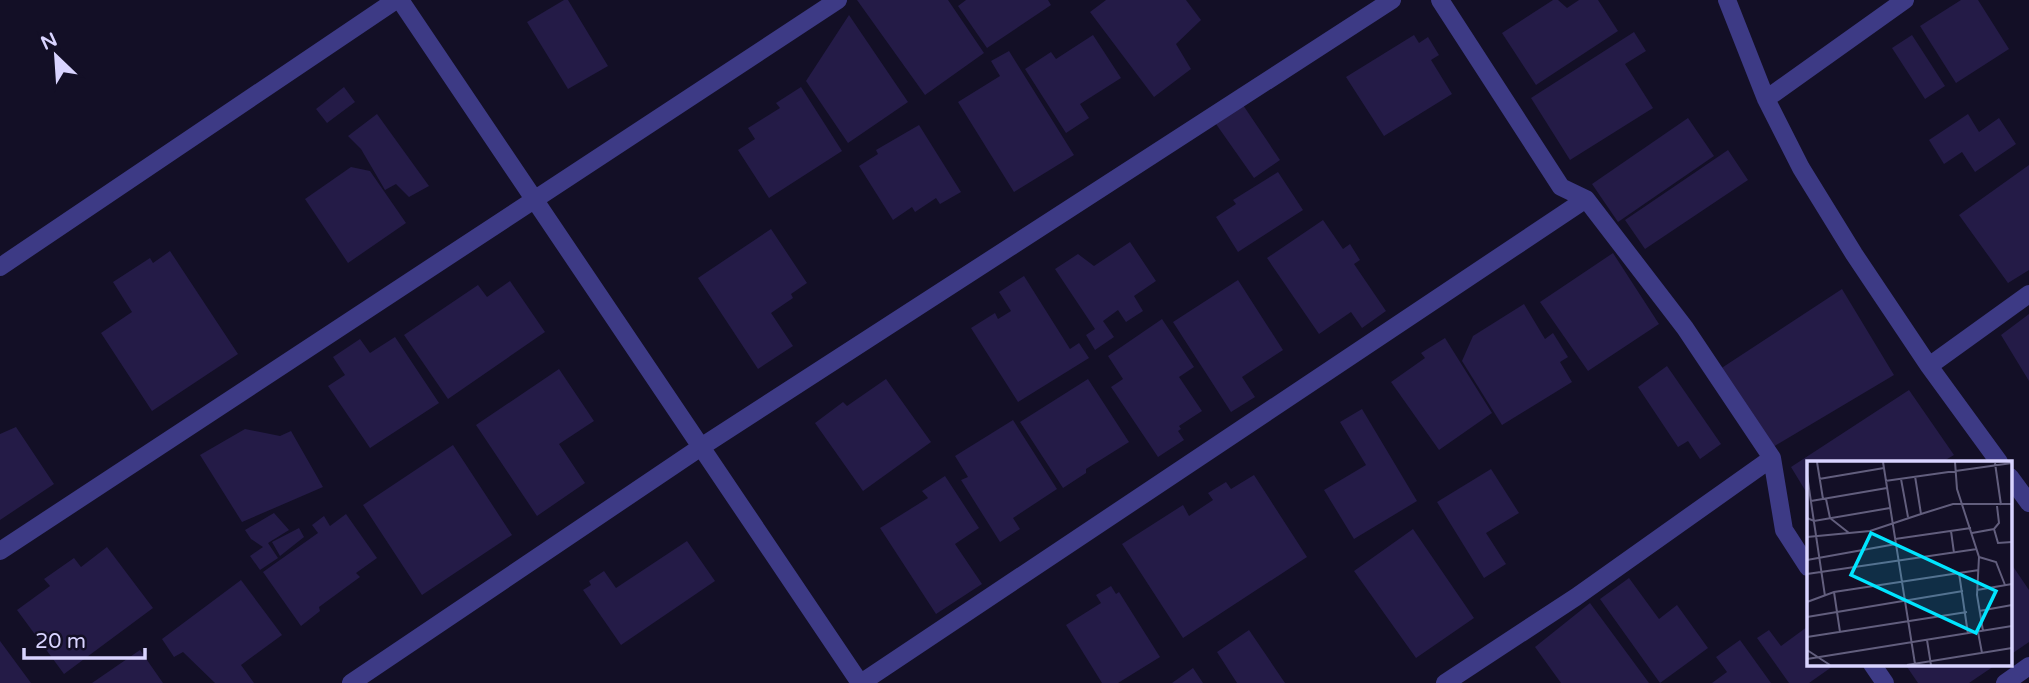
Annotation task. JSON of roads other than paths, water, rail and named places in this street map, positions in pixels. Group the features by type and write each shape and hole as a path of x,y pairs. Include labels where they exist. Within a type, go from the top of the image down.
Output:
{"street":[{"path":"0,267 398,0 861,683 1586,199"},
{"path":"0,551 838,0"},
{"path":"351,683 701,447 1392,0"},
{"path":"1440,0 1561,187 1586,199 1685,328 1772,458 1784,530 1807,565"},
{"path":"1727,0 1766,99 1801,168 1928,366 1998,461"},
{"path":"1766,99 1905,0"},
{"path":"1928,366 2029,294"},
{"path":"1445,683 1576,597 1772,458"},
{"path":"2011,478 2029,503"},
{"path":"1873,666 1885,683"},
{"path":"2005,683 2029,666"}]}
